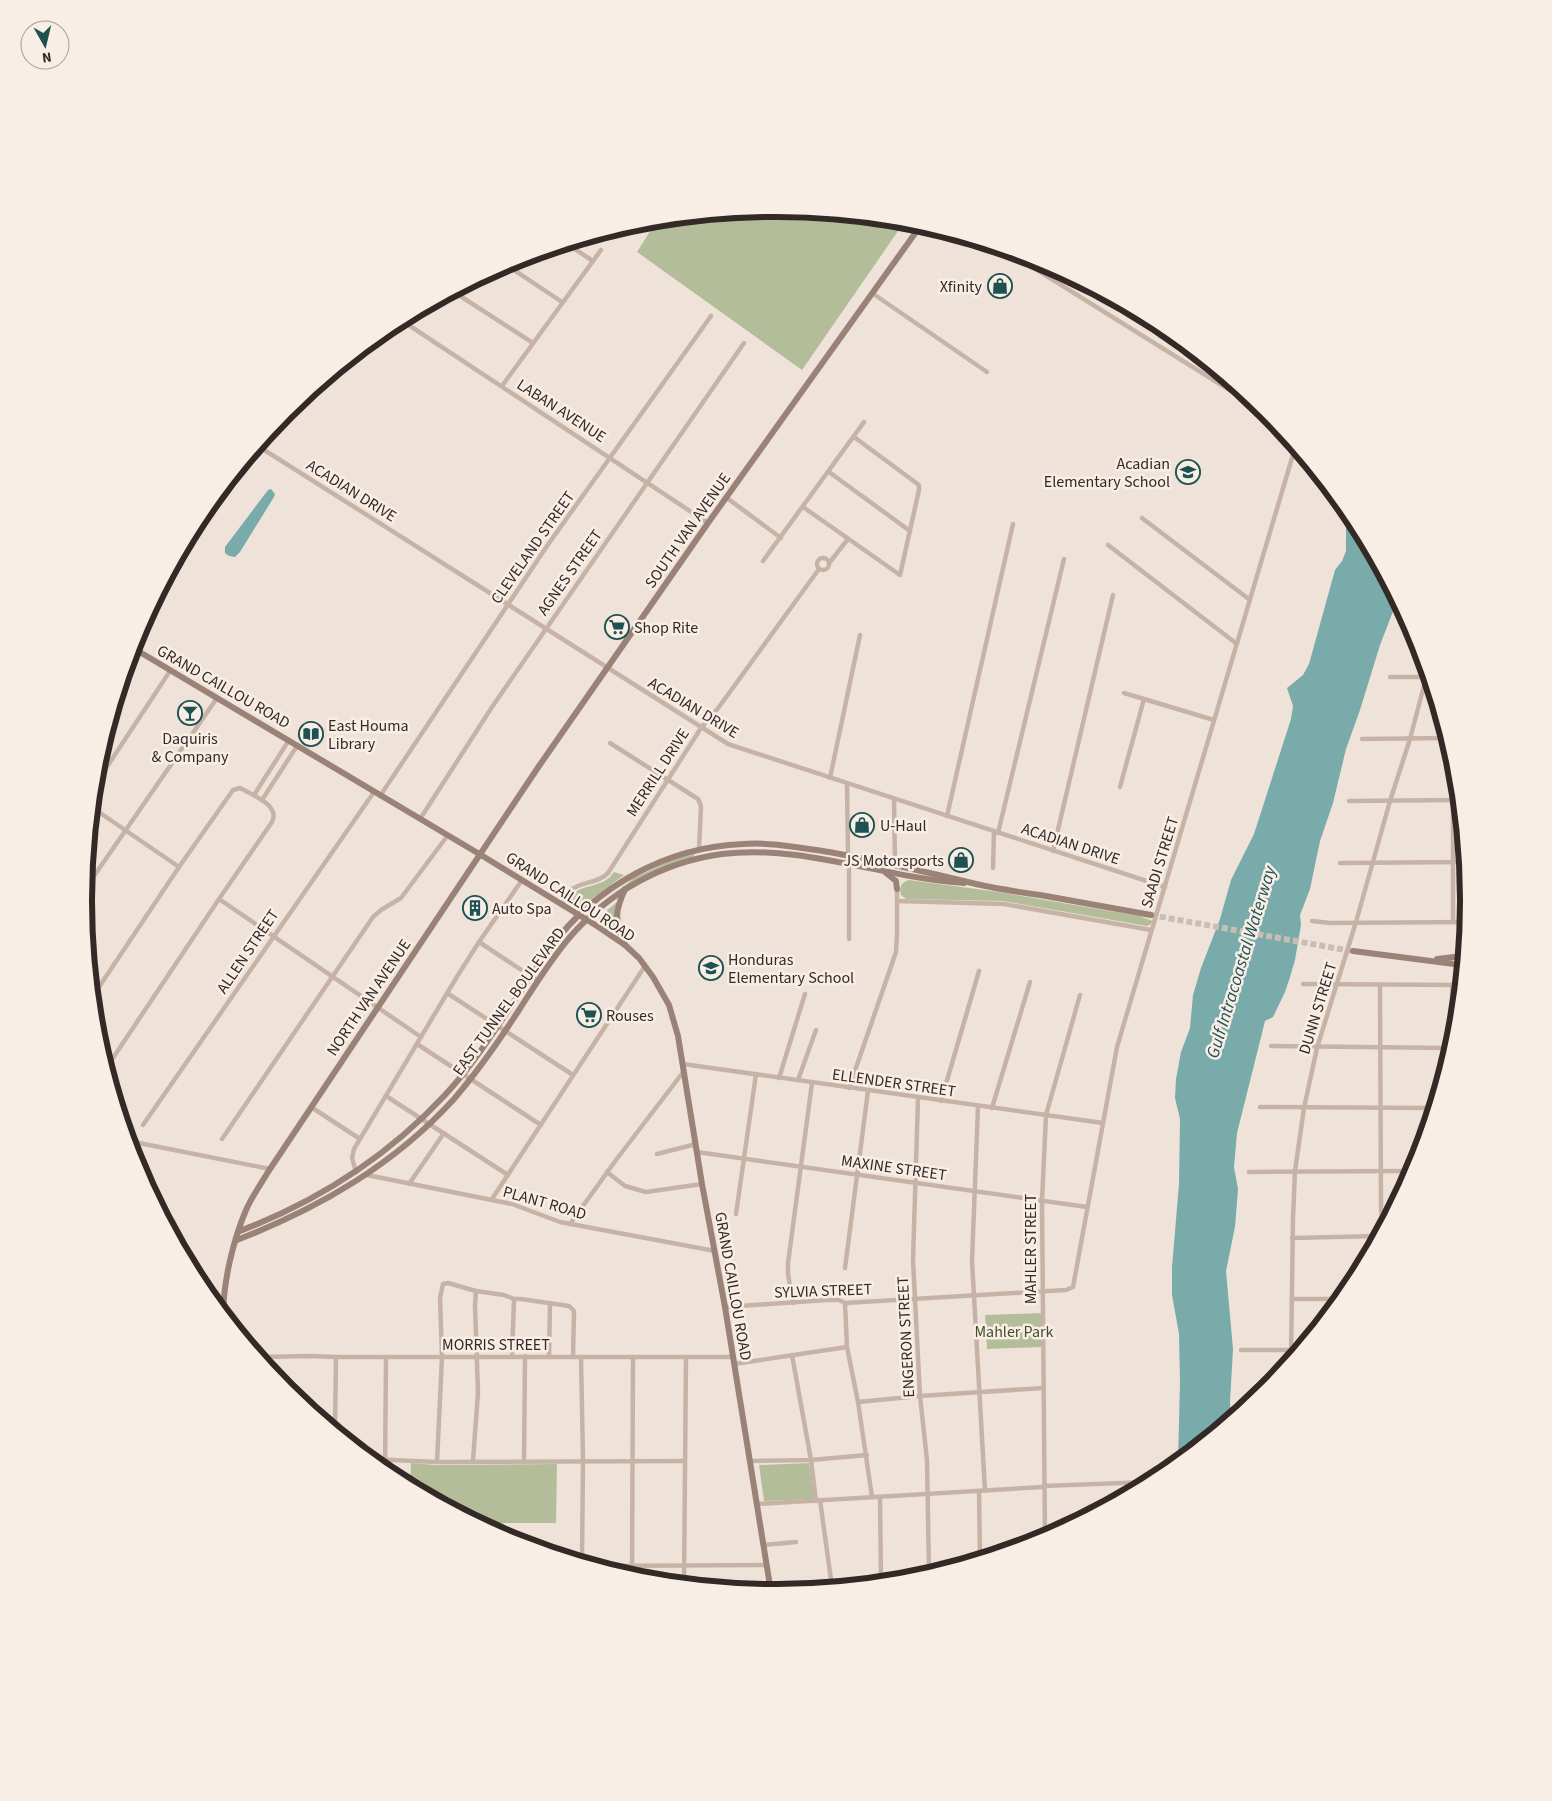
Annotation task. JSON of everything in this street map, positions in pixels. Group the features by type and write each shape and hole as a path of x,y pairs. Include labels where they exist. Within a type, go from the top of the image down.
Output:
{"main road":[{"name":"SOUTH VAN AVENUE","path":"481,855 708,523 916,232"},
{"name":"GRAND CAILLOU ROAD","path":"140,652 448,835 587,920 625,945 645,966 663,992 678,1036 702,1184 716,1251 770,1584"},
{"name":"EAST TUNNEL BOULEVARD","path":"240,1231 297,1206 356,1172 401,1138 446,1094 463,1074 553,944 578,915 605,892 631,875 669,858 700,850 729,844 762,844 788,846 895,864 978,884"},
{"name":"EAST TUNNEL BOULEVARD","path":"237,1240 334,1196 367,1175 409,1143 430,1124 470,1079 506,1031 538,981 570,938 600,907 625,890 660,871 683,863 725,854 772,853 831,861 913,876 978,884 1151,915"},
{"name":"NORTH VAN AVENUE","path":"224,1303 227,1275 246,1210 252,1198 481,855"},
{"path":"831,861 841,860 848,856"},
{"path":"849,864 863,859"},
{"path":"881,870 894,878 897,889"},
{"path":"897,889 900,882 913,876"},
{"path":"625,890 616,913 618,927 625,945"},
{"path":"1353,951 1456,964"},
{"path":"1420,960 1457,957"}],"street":[{"path":"573,248 593,261"},
{"path":"502,386 601,250"},
{"path":"1031,267 1232,391"},
{"path":"513,269 562,302"},
{"path":"872,293 987,372"},
{"path":"459,295 533,343"},
{"name":"CLEVELAND STREET","path":"380,796 508,604 711,316"},
{"name":"LABAN AVENUE","path":"408,325 708,523"},
{"name":"AGNES STREET","path":"420,819 478,727 744,343"},
{"path":"763,561 864,422"},
{"path":"803,507 900,576 919,485 854,437"},
{"name":"ACADIAN DRIVE","path":"263,449 701,728 736,747 1165,887"},
{"name":"SAADI STREET","path":"1071,1288 1075,1281 1117,1047 1294,455"},
{"path":"829,472 910,531"},
{"path":"727,498 780,538"},
{"path":"1142,518 1250,600"},
{"path":"947,816 1013,524"},
{"path":"830,562 848,539"},
{"path":"1108,545 1237,644"},
{"name":"MERRILL DRIVE","path":"825,558 830,562 827,569 820,569 817,563 819,559 825,558"},
{"path":"993,868 996,832 1064,559"},
{"name":"MERRILL DRIVE","path":"562,905 570,891 577,886 601,879 608,873 701,728 719,707 820,569"},
{"path":"1052,851 1113,595"},
{"path":"830,778 860,635"},
{"path":"106,769 170,671"},
{"path":"1390,677 1421,676"},
{"name":"DUNN STREET","path":"1292,1349 1292,1238 1296,1171 1304,1108 1317,1048 1356,922 1424,686"},
{"path":"1124,693 1214,720"},
{"path":"93,877 216,698"},
{"path":"1120,787 1144,699"},
{"path":"1362,739 1439,738"},
{"path":"254,795 289,740"},
{"path":"610,743 696,797 700,802 700,850"},
{"path":"262,800 297,746"},
{"path":"847,784 848,856"},
{"path":"98,984 233,790 240,788 272,808 274,819 112,1060"},
{"name":"ALLEN STREET","path":"143,1125 374,792"},
{"path":"894,799 895,864"},
{"path":"1349,801 1452,800"},
{"path":"98,812 179,867"},
{"path":"1453,922 1452,862 1455,819"},
{"path":"222,1139 373,917 401,898 448,835"},
{"path":"1340,863 1458,862"},
{"path":"849,864 849,939"},
{"path":"356,1172 352,1158 354,1149 479,942 522,880"},
{"path":"849,1088 896,952 897,889"},
{"path":"219,898 421,1037"},
{"path":"897,901 1004,904 1152,930"},
{"path":"1312,921 1330,923 1459,922"},
{"path":"479,942 538,981"},
{"path":"492,1199 645,966"},
{"path":"941,1101 979,971"},
{"path":"992,1108 1030,982"},
{"path":"1303,984 1452,985 1452,1000"},
{"path":"1380,985 1382,1216"},
{"path":"448,993 573,1075"},
{"path":"779,1078 805,994"},
{"name":"MAHLER STREET","path":"1045,1529 1042,1201 1046,1115 1080,995"},
{"path":"798,1080 816,1030"},
{"path":"417,1044 540,1125"},
{"path":"1271,1046 1443,1048"},
{"path":"570,1224 683,1067"},
{"name":"ELLENDER STREET","path":"683,1067 756,1074 1102,1123"},
{"path":"736,1214 756,1074"},
{"path":"793,1303 788,1263 812,1082"},
{"path":"845,1268 868,1091"},
{"path":"386,1096 508,1175"},
{"name":"ENGERON STREET","path":"918,1098 913,1260 920,1396 927,1460 929,1566"},
{"path":"978,1106 972,1261 982,1491 980,1553"},
{"path":"311,1107 360,1139"},
{"path":"1260,1107 1427,1108"},
{"path":"409,1184 444,1133"},
{"path":"138,1143 270,1169"},
{"path":"657,1154 696,1144"},
{"name":"MAXINE STREET","path":"697,1152 1087,1207"},
{"path":"1249,1172 1403,1171"},
{"path":"607,1172 625,1186 646,1192 702,1184"},
{"name":"PLANT ROAD","path":"367,1175 492,1199 570,1224 716,1251"},
{"path":"1292,1238 1371,1236"},
{"path":"437,1462 442,1357 440,1298 443,1284 448,1283 476,1291 504,1295 514,1299 521,1298 572,1308 574,1312 572,1357"},
{"name":"SYLVIA STREET","path":"725,1307 827,1300 839,1300 845,1303 1071,1288"},
{"path":"473,1460 478,1394 476,1291"},
{"path":"512,1356 514,1299"},
{"path":"1292,1299 1331,1299"},
{"path":"549,1356 550,1303"},
{"path":"845,1303 847,1347 867,1455 872,1497"},
{"name":"MORRIS STREET","path":"267,1357 686,1357 733,1361 847,1347"},
{"path":"1240,1350 1291,1350"},
{"path":"792,1355 831,1582"},
{"path":"524,1460 525,1356"},
{"path":"334,1422 336,1357"},
{"path":"386,1357 386,1459"},
{"path":"581,1357 582,1556"},
{"path":"632,1566 633,1357"},
{"path":"684,1578 686,1357"},
{"path":"858,1402 1043,1388"},
{"path":"750,1461 811,1460 867,1455"},
{"path":"382,1459 437,1462 473,1460 685,1461"},
{"path":"756,1504 1133,1483"},
{"path":"880,1497 881,1575"},
{"path":"764,1545 796,1542"},
{"path":"621,1566 767,1565"}],"green space":[{"path":"731,218 821,218 900,229 802,370 637,252 652,229"},
{"path":"694,854 694,857 671,865 591,912 634,878 670,861"},
{"path":"614,872 624,875 585,904 576,905 571,901 571,897 575,892 604,881"},
{"path":"909,880 999,892 1139,916 1153,921 1147,926 1003,901 906,899 901,895 900,890 902,884"},
{"path":"617,902 616,928 616,929 598,918"},
{"name":"Mahler Park","path":"1042,1313 1042,1347 987,1349 985,1315"},
{"path":"411,1463 435,1465 557,1464 556,1523 494,1523 474,1514 410,1478"},
{"path":"809,1463 814,1499 764,1501 759,1465"}],"water":[{"path":"271,489 275,494 274,497 240,552 235,557 229,556 225,553 225,547 268,490"},
{"name":"Gulf Intracoastal Waterway","path":"1346,524 1368,559 1394,609 1380,645 1346,749 1333,803 1320,841 1310,889 1300,915 1301,925 1295,960 1285,992 1273,1017 1265,1021 1237,1133 1234,1167 1238,1189 1235,1227 1226,1271 1233,1349 1231,1411 1178,1453 1179,1334 1172,1295 1172,1267 1179,1184 1180,1119 1175,1098 1181,1052 1190,1028 1193,995 1201,968 1220,919 1231,880 1254,834 1291,719 1293,706 1287,688 1303,675 1309,664 1335,570 1342,561 1346,551"}],"tunnel":[{"path":"1151,915 1351,951"}],"place":[{"name":"Xfinity","path":"1000,286"},
{"name":"Acadian Elementary School","path":"1188,472"},
{"name":"Shop Rite","path":"617,627"},
{"name":"Daquiris & Company","path":"190,713"},
{"name":"East Houma Library","path":"311,734"},
{"name":"U-Haul","path":"862,825"},
{"name":"JS Motorsports","path":"961,860"},
{"name":"Auto Spa","path":"475,908"},
{"name":"Honduras Elementary School","path":"711,968"},
{"name":"Rouses","path":"589,1015"}]}
